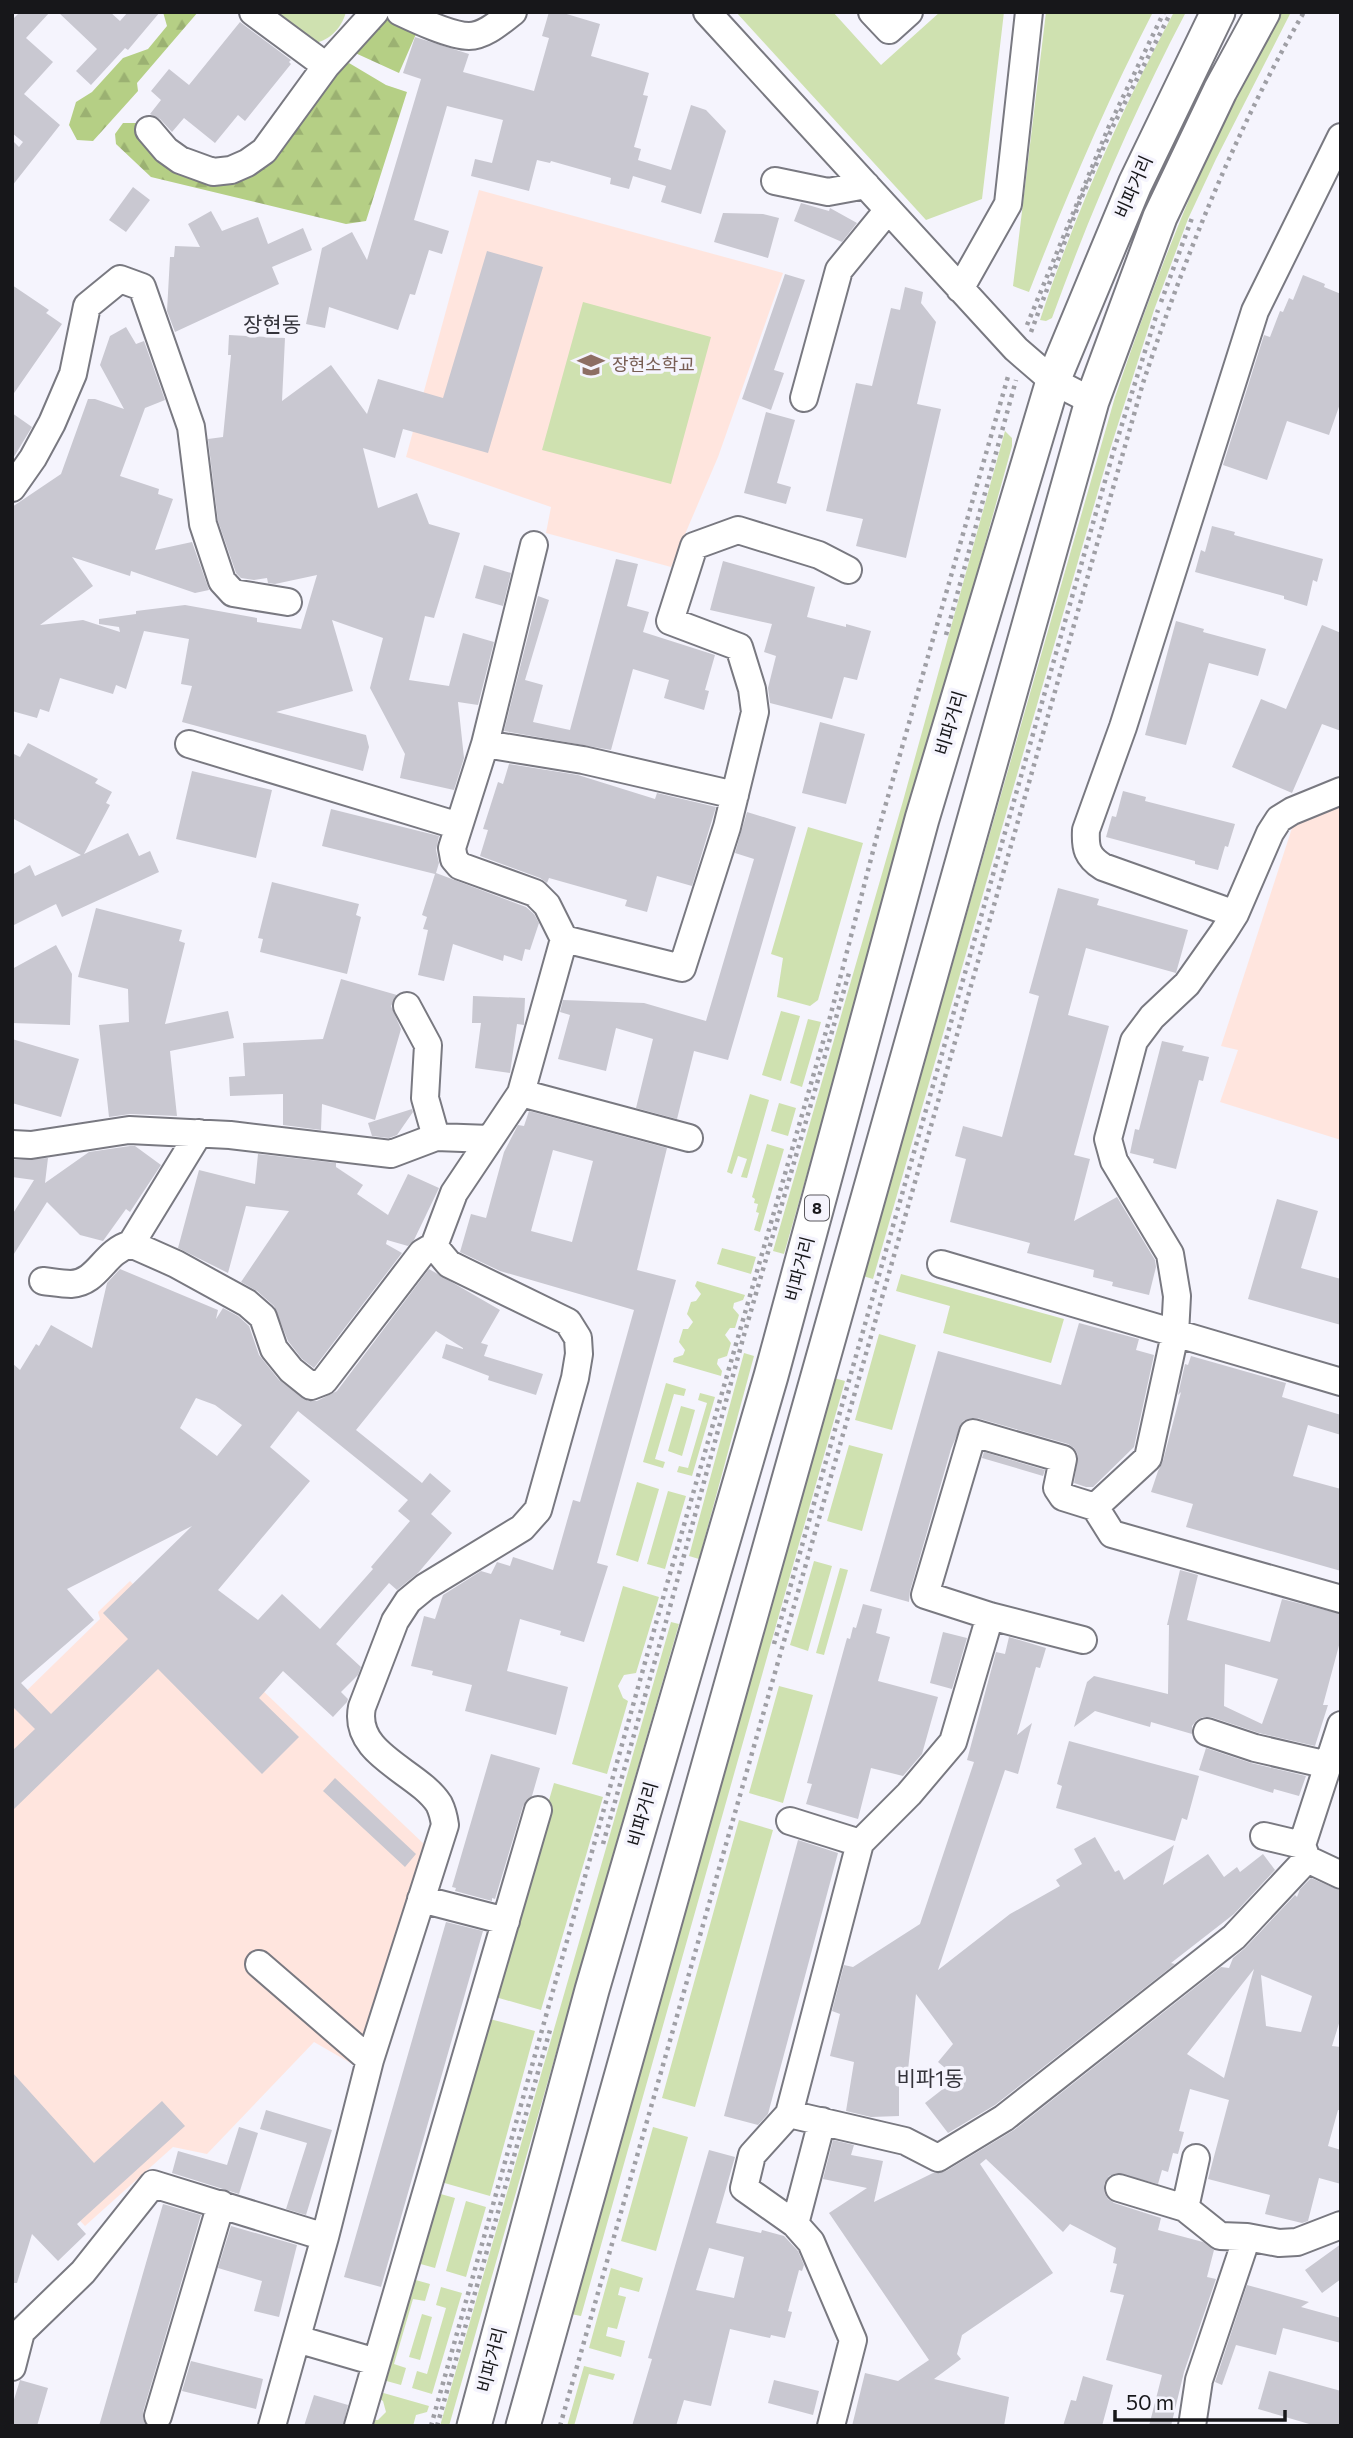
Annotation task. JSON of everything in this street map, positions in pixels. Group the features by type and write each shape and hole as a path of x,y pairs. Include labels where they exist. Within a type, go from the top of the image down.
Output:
{"main road":[{"name":"비파거리","path":"474,2426 592,1990 771,1377 922,819 1053,381 1135,184 1218,12"},
{"name":"비파거리","path":"523,2426 1092,401 1160,217 1220,91 1263,12"}],"street":[{"path":"253,12 326,66"},
{"path":"149,130 166,150 180,160 213,172 231,170 247,163 264,151 326,66 375,12"},
{"path":"400,12 432,26 469,37 483,33 513,12"},
{"path":"707,12 1019,352 1053,381 1092,401"},
{"path":"872,12 889,30 909,12"},
{"path":"960,289 1008,204 1029,12"},
{"path":"1235,914 1103,867 1088,855 1085,845 1086,830 1128,714 1255,311 1341,137"},
{"path":"775,181 828,192 866,185"},
{"path":"804,398 839,270 888,210"},
{"path":"12,488 33,458 52,423 73,374 87,306 120,279 142,287 191,427 203,524 222,581 233,593 288,602"},
{"path":"564,939 682,968 735,796 755,712 752,689 739,647 670,621 694,546 738,530 819,555 848,570"},
{"path":"131,1244 176,1264 247,1303 263,1317 274,1349 291,1370 311,1386 324,1381 422,1253 434,1245 454,1193 521,1093 564,939 547,905 535,893 460,866 454,859 452,848 485,744 534,545"},
{"path":"189,744 459,826"},
{"path":"485,744 583,760 735,796"},
{"path":"1096,1507 1148,1458 1175,1334 1177,1297 1170,1254 1114,1161 1108,1139 1134,1041 1152,1017 1187,984 1235,914 1270,833 1279,819 1341,790"},
{"path":"407,1006 428,1045 425,1098 436,1137"},
{"path":"521,1093 689,1139"},
{"path":"12,1144 32,1145 129,1130 230,1135 391,1154 436,1137 490,1139"},
{"path":"43,1281 71,1284 82,1282 94,1275 112,1252 131,1244 200,1133"},
{"path":"272,2426 326,2236 370,2060 446,1825 440,1806 432,1796 374,1748 364,1734 359,1721 362,1707 395,1621 408,1601 425,1587 522,1528 538,1510 579,1354 578,1338 568,1322 449,1264 434,1245"},
{"path":"942,1265 1341,1382"},
{"path":"1083,1640 989,1616 925,1595 973,1433 1063,1459 1057,1488 1063,1497 1096,1507 1112,1534 1341,1599"},
{"path":"831,2426 853,2340 811,2242 795,2224 744,2188 752,2155 789,2114 860,1843 909,1794 953,1742 989,1616"},
{"path":"789,2114 905,2141 938,2158 1004,2118 1234,1937 1305,1852 1341,1725"},
{"path":"1208,1732 1255,1748 1328,1765"},
{"path":"358,2426 538,1810"},
{"path":"790,1821 860,1843"},
{"path":"1264,1836 1305,1852 1341,1875"},
{"path":"421,1899 506,1921"},
{"path":"259,1964 370,2060"},
{"path":"795,2224 822,2121"},
{"path":"1185,2208 1196,2158"},
{"path":"12,2367 21,2332 83,2272 153,2184 326,2236"},
{"path":"1119,2188 1185,2208 1220,2236 1247,2236 1279,2243 1297,2242 1341,2225"},
{"path":"158,2416 221,2204"},
{"path":"1192,2426 1199,2380 1247,2236"},
{"path":"297,2339 376,2362"}],"path":[{"path":"764,1260 879,828 1019,352 1109,125 1164,12"},
{"path":"945,636 1019,352 1080,201 1118,116 1171,12"},
{"path":"559,2426 1143,383 1201,221 1256,103 1304,12"},
{"path":"772,1651 1117,440 1157,311 1197,208"},
{"path":"431,2426 667,1584 851,968"},
{"path":"764,1260 774,1264"},
{"path":"742,1335 751,1338"},
{"path":"603,1845 742,1335"},
{"path":"437,2426 553,2020"},
{"path":"577,2340 588,2303"}],"shaded area":[{"name":"장현소학교","path":"479,190 783,273 718,457 671,567 546,533 551,507 406,457"},
{"path":"1341,806 1341,1140 1220,1102 1238,1050 1221,1046 1293,825"},
{"path":"130,1581 207,1659 219,1649 426,1846 354,2065 314,2042 207,2154 173,2147 85,2226 49,2188 12,2165 12,1705 100,1619 98,1612"}],"green space":[{"path":"163,12 198,12 137,83 138,91 93,141 77,140 69,125 76,102 92,92 123,58 148,49 167,26"},
{"path":"270,12 346,12 333,34 323,41 310,44"},
{"path":"736,12 833,12 881,65 940,12 1004,12 982,199 926,220"},
{"path":"1046,12 1153,12 1087,150 1029,292 1013,286"},
{"path":"1174,12 1186,12 1114,163 1052,318 1040,320 1100,163"},
{"path":"1281,12 1291,12 1188,219 1154,310 1109,453 873,1279 863,1276 1115,397 1189,200 1232,105"},
{"path":"383,17 416,34 399,73 353,52"},
{"path":"349,63 386,85 407,92 366,221 346,224 151,177 116,144 115,134 123,123 140,123 223,179 341,67"},
{"path":"583,302 711,337 671,484 542,450"},
{"path":"1005,431 1012,438 1012,446 913,804 784,1254 773,1251 903,801"},
{"path":"808,827 863,843 818,1000 810,1006 777,997 783,958 771,954"},
{"path":"781,1011 800,1016 781,1081 762,1075"},
{"path":"808,1019 821,1022 802,1087 790,1083"},
{"path":"750,1094 769,1100 747,1178 741,1177 747,1159 738,1156 732,1174 727,1172"},
{"path":"779,1103 796,1108 788,1136 771,1131"},
{"path":"767,1144 784,1149 760,1232 754,1230 759,1213 756,1212 758,1204 754,1203 755,1199 752,1197"},
{"path":"722,1248 756,1257 751,1274 717,1264"},
{"path":"901,1274 1064,1319 1051,1363 943,1333 950,1306 896,1291"},
{"path":"697,1281 745,1295 743,1300 734,1303 733,1308 739,1315 735,1328 730,1328 725,1335 731,1343 727,1356 718,1359 721,1376 673,1362 674,1358 683,1355 685,1350 679,1342 683,1329 688,1329 693,1322 687,1314 691,1302 696,1301 701,1294 695,1286"},
{"path":"879,1334 916,1345 892,1430 855,1420"},
{"path":"744,1353 754,1356 699,1559 689,1556"},
{"path":"834,1378 845,1381 581,2316 571,2314"},
{"path":"666,1383 686,1389 684,1396 674,1394 655,1459 665,1462 663,1468 643,1462"},
{"path":"700,1393 715,1397 692,1476 677,1472 679,1466 688,1468 707,1403 698,1400"},
{"path":"681,1406 695,1410 682,1456 668,1451"},
{"path":"849,1445 883,1454 862,1531 827,1521"},
{"path":"637,1482 659,1489 638,1562 616,1555"},
{"path":"668,1491 686,1496 665,1569 647,1564"},
{"path":"814,1561 832,1566 808,1651 790,1645"},
{"path":"840,1568 848,1570 824,1655 816,1653"},
{"path":"623,1586 659,1597 636,1673 624,1675 618,1686 623,1698 628,1701 607,1774 572,1764"},
{"path":"671,1622 679,1624 449,2426 440,2426"},
{"path":"779,1686 813,1695 783,1803 749,1793"},
{"path":"554,1783 603,1797 541,2010 492,1996"},
{"path":"739,1820 773,1830 695,2107 662,2098"},
{"path":"486,2018 535,2031 490,2196 441,2182"},
{"path":"653,2127 688,2137 656,2251 621,2241"},
{"path":"437,2193 455,2198 435,2268 417,2263"},
{"path":"466,2201 486,2207 466,2277 446,2271"},
{"path":"611,2268 643,2278 639,2292 620,2287 618,2295 626,2297 617,2329 608,2327 606,2336 625,2341 621,2357 589,2348"},
{"path":"412,2279 430,2284 425,2301 413,2299 394,2364 406,2368 401,2385 383,2380"},
{"path":"441,2287 462,2293 432,2394 412,2388 417,2371 427,2374 446,2308 436,2305"},
{"path":"422,2314 432,2317 420,2360 409,2357"},
{"path":"584,2366 615,2374 613,2380 589,2374 574,2426 567,2426"},
{"path":"380,2392 429,2406 427,2412 416,2415 413,2426 370,2426 372,2420 378,2420 386,2412 383,2401 378,2398"}],"building":[{"path":"20,12 50,12 26,38 53,62 24,94 60,125 12,186 12,140 19,147 23,142 12,133 12,20"},
{"path":"58,12 110,12 120,21 128,12 160,12 128,50 125,48 91,85 76,71 97,49"},
{"path":"549,12 560,12 600,24 591,56 649,73 643,95 648,96 634,147 641,149 638,160 671,170 691,105 706,110 726,131 701,214 661,202 666,186 633,176 629,189 610,184 611,178 551,161 537,160 529,191 471,176 475,159 492,163 503,120 447,106 414,220 449,231 442,254 429,250 415,295 410,294 398,330 329,307 325,328 306,324 322,248 352,232 367,260 421,79 403,73 415,37 469,54 463,72 534,91 549,38 542,36"},
{"path":"240,22 291,60 291,64 245,121 238,115 215,143 184,118 172,132 160,119 150,114 161,100 151,91 169,69 189,85"},
{"path":"133,187 150,200 126,232 109,220"},
{"path":"801,203 829,211 830,208 857,223 842,242 794,221"},
{"path":"211,211 222,231 258,217 268,244 303,228 312,250 272,267 279,284 175,332 167,311 170,257 174,257 175,246 200,247 188,224"},
{"path":"723,213 763,214 779,218 768,258 714,242"},
{"path":"487,251 543,267 488,453 403,429 395,458 363,448 378,508 417,493 429,524 460,533 434,618 425,616 409,680 449,686 463,633 494,642 478,705 458,702 464,758 454,790 400,778 405,754 370,688 383,638 332,620 353,691 276,712 366,735 369,747 363,771 182,722 192,686 181,684 189,639 144,631 126,689 116,685 113,694 60,678 49,712 40,709 37,718 12,711 12,507 61,474 88,399 124,409 100,365 110,336 126,327 136,344 144,341 165,400 145,408 120,476 159,489 158,494 173,499 155,550 192,542 209,590 195,593 131,571 130,576 72,557 93,586 40,625 83,620 120,632 119,627 99,624 99,619 185,605 301,629 317,575 275,584 268,583 267,578 241,578 236,573 218,521 208,439 223,437 231,355 228,355 229,335 285,338 282,401 331,365 367,414 378,379 443,398"},
{"path":"785,274 805,280 774,370 784,373 771,410 742,399"},
{"path":"1303,275 1341,294 1341,401 1329,435 1287,421 1267,480 1223,465 1264,335 1270,337 1280,311 1283,312 1289,298 1293,300"},
{"path":"12,285 49,310 46,313 62,324 12,396"},
{"path":"905,287 923,292 921,303 936,322 917,404 941,409 906,558 856,546 863,519 826,511 856,383 872,386 891,308 900,310"},
{"path":"766,412 795,420 777,483 791,487 786,504 744,493"},
{"path":"12,413 32,427 12,460"},
{"path":"1212,526 1235,532 1234,535 1323,559 1317,582 1313,580 1307,606 1284,599 1284,596 1195,572 1201,550 1205,552"},
{"path":"616,559 638,564 627,606 649,612 643,632 715,655 705,690 709,691 704,710 664,698 669,680 633,669 611,750 504,731 538,596 549,600 525,680 543,685 533,722 570,730"},
{"path":"723,561 815,587 807,617 871,631 857,680 844,677 832,719 770,703 768,688 776,656 764,652 772,624 710,610"},
{"path":"484,565 511,573 503,606 475,598"},
{"path":"1176,621 1204,629 1203,632 1266,649 1258,676 1209,663 1186,745 1145,735"},
{"path":"1322,625 1341,633 1341,731 1322,724 1292,793 1232,767 1261,699 1286,709"},
{"path":"820,722 865,734 846,804 802,793"},
{"path":"28,743 98,779 95,783 112,792 106,803 110,805 84,854 128,833 139,856 150,851 159,872 62,917 56,904 12,926 12,875 30,865 35,876 81,855 12,818 12,753 20,757"},
{"path":"509,764 578,775 655,799 657,793 716,807 692,886 657,876 647,912 625,906 627,900 549,878 547,883 480,856 488,830 483,829 498,782 503,784"},
{"path":"192,771 272,790 256,858 176,839"},
{"path":"1123,791 1146,797 1145,801 1235,824 1218,870 1195,864 1195,861 1106,837 1112,816 1116,817"},
{"path":"331,809 439,836 436,850 439,863 436,873 526,907 534,914 539,923 530,950 525,949 522,961 504,955 503,961 453,944 444,981 418,975 428,930 423,929 427,917 422,915 435,874 322,846"},
{"path":"747,812 796,827 728,1060 694,1051 677,1119 636,1108 653,1039 616,1028 606,1071 558,1059 570,1015 560,1012 563,1000 644,1003 706,1021 754,859 735,853"},
{"path":"272,882 359,904 356,915 361,917 347,974 260,952 263,939 258,938"},
{"path":"1058,888 1099,899 1097,905 1188,930 1176,973 1086,948 1068,1015 1109,1026 1074,1155 1090,1159 1074,1221 1117,1197 1155,1260 1156,1267 1149,1295 1112,1286 1113,1282 1093,1277 1094,1270 1027,1253 1030,1243 950,1222 966,1159 955,1156 963,1126 1002,1137 1039,996 1029,993"},
{"path":"96,908 182,930 179,941 185,943 165,1024 228,1011 234,1038 170,1051 177,1116 130,1114 109,1117 99,1025 129,1022 128,989 78,977"},
{"path":"56,945 72,974 70,1025 12,1023 12,969"},
{"path":"341,979 397,995 391,1006 401,1029 375,1120 322,1104 321,1130 283,1125 283,1094 230,1096 229,1077 245,1076 243,1043 323,1039"},
{"path":"473,996 525,998 524,1025 517,1024 510,1073 475,1068 481,1023 472,1023"},
{"path":"12,1039 79,1059 61,1117 12,1103"},
{"path":"1162,1041 1184,1046 1182,1051 1209,1057 1203,1081 1199,1080 1176,1169 1153,1163 1154,1159 1130,1153 1135,1129 1139,1130"},
{"path":"412,1109 413,1112 397,1135 389,1138 372,1136 368,1123"},
{"path":"529,1111 667,1148 637,1270 676,1280 597,1563 608,1566 584,1642 560,1635 561,1631 520,1619 507,1671 568,1687 556,1735 465,1711 472,1685 432,1675 433,1671 411,1666 424,1616 435,1619 443,1595 481,1571 491,1574 497,1562 510,1566 513,1557 553,1570 573,1500 580,1502 634,1310 500,1271 460,1252 471,1214 486,1218 504,1152 518,1125 524,1126","holes":["553,1150 593,1161 572,1242 531,1231"]},
{"path":"135,1146 161,1165 130,1212 126,1209 103,1241 80,1235 47,1202 12,1257 12,1215 34,1180 12,1177 12,1160 48,1158 45,1183 89,1152"},
{"path":"258,1154 336,1163 336,1167 363,1185 357,1194 388,1215 408,1174 439,1188 414,1240 408,1246 387,1240 386,1244 402,1253 314,1368 302,1359 288,1341 274,1306 257,1291 241,1282 289,1211 246,1206 228,1273 178,1248 199,1170 255,1184"},
{"path":"1277,1199 1318,1211 1301,1268 1341,1279 1341,1325 1248,1299"},
{"path":"120,1269 218,1310 216,1319 223,1308 238,1316 249,1326 259,1355 279,1380 308,1401 317,1401 337,1391 429,1269 500,1310 481,1343 488,1345 484,1356 543,1374 536,1395 488,1380 489,1376 442,1358 446,1344 463,1348 436,1331 356,1430 422,1483 430,1473 451,1491 431,1514 452,1533 418,1573 397,1590 389,1583 336,1644 361,1667 358,1675 341,1692 348,1699 333,1717 283,1671 259,1698 299,1737 262,1774 158,1669 12,1811 12,1751 35,1729 12,1706 12,1363 20,1370 51,1325 92,1348 107,1283","holes":["196,1398 215,1405 242,1425 217,1456 180,1428","298,1411 408,1500 398,1511 410,1521 371,1567 373,1569 320,1629 282,1594 258,1620 218,1590 310,1481 270,1447","192,1526 103,1613 128,1639 51,1714 21,1683 94,1620 67,1589"]},
{"path":"1079,1323 1139,1339 1136,1350 1154,1355 1134,1447 1093,1487 1086,1487 1074,1483 1078,1455 1068,1444 977,1418 963,1421 951,1449 909,1602 870,1591 938,1351 1061,1385"},
{"path":"1191,1356 1286,1383 1282,1397 1341,1415 1341,1435 1308,1425 1293,1476 1341,1489 1341,1571 1186,1527 1193,1504 1151,1492 1163,1461 1181,1392 1178,1395 1185,1364 1188,1365"},
{"path":"984,1452 1045,1470 1043,1476 982,1458"},
{"path":"1180,1570 1198,1575 1187,1620 1270,1642 1282,1599 1341,1614 1341,1638 1323,1705 1328,1705 1315,1746 1259,1733 1211,1717 1197,1720 1192,1726 1192,1734 1151,1722 1150,1727 1095,1711 1074,1727 1087,1682 1094,1676 1168,1694 1167,1625","holes":["1225,1664 1278,1679 1262,1724 1224,1706"]},
{"path":"863,1604 882,1609 876,1633 890,1637 878,1681 938,1697 922,1754 903,1776 871,1768 858,1819 806,1804 812,1784 807,1783 847,1638 850,1639 853,1627 856,1628"},
{"path":"943,1632 967,1638 952,1689 930,1683"},
{"path":"1009,1637 1046,1648 1040,1668 1036,1667 1017,1735 1032,1723 1018,1774 1005,1770 938,1970 1010,1914 1060,1886 1056,1880 1082,1864 1074,1849 1095,1837 1115,1872 1119,1870 1124,1880 1174,1845 1163,1885 1208,1854 1224,1877 1237,1867 1240,1872 1263,1854 1275,1870 1234,1914 1171,1963 1175,1964 995,2105 948,2133 925,2103 957,2078 938,2062 953,2044 916,1994 907,2080 899,2069 899,2116 871,2117 846,2111 854,2062 830,2056 840,2014 832,2011 844,1965 853,1967 920,1924 974,1762 967,1760 996,1652 1005,1654"},
{"path":"1069,1741 1199,1776 1187,1820 1182,1818 1175,1841 1056,1808 1062,1786 1057,1784"},
{"path":"1206,1748 1251,1763 1306,1776 1299,1796 1274,1789 1273,1793 1199,1770"},
{"path":"491,1754 540,1768 532,1796 523,1806 495,1899 492,1898 492,1901 455,1891 456,1888 452,1887"},
{"path":"335,1778 416,1854 405,1867 323,1791"},
{"path":"798,1840 838,1853 768,2114 758,2125 724,2116"},
{"path":"1311,1878 1341,1891 1341,2017 1332,2046 1341,2047 1341,2110 1338,2110 1328,2146 1341,2150 1341,2184 1319,2178 1308,2221 1302,2223 1265,2214 1270,2195 1208,2179 1229,2100 1190,2089 1179,2131 1184,2132 1178,2154 1173,2153 1168,2172 1162,2170 1158,2184 1116,2173 1109,2176 1104,2184 1104,2192 1114,2203 1161,2218 1158,2230 1203,2242 1214,2250 1207,2277 1216,2279 1184,2372 1171,2426 1149,2426 1162,2375 1106,2360 1124,2295 1110,2292 1117,2264 1113,2263 1116,2248 1070,2224 1063,2232 986,2159 980,2164 1053,2273 962,2335 957,2354 961,2359 934,2379 1009,2397 1004,2426 852,2426 865,2373 898,2381 929,2360 829,2213 867,2188 823,2179 833,2140 854,2145 851,2155 883,2161 874,2202 933,2173 946,2171 1014,2130 1221,1967 1229,1968 1233,1958 1295,1895 1297,1897 1300,1889","holes":["1254,1969 1224,2078 1187,2054","1261,1975 1312,1996 1301,2032 1266,2026"]},
{"path":"446,1922 483,1931 381,2287 344,2277"},
{"path":"12,2072 94,2163 162,2101 185,2126 77,2224 86,2234 58,2261 32,2234 17,2283 12,2283"},
{"path":"266,2110 332,2130 306,2215 286,2209 307,2143 260,2129"},
{"path":"239,2127 258,2133 239,2194 172,2173 178,2151 227,2165"},
{"path":"709,2150 735,2157 716,2223 784,2236 798,2251 804,2265 802,2271 799,2270 788,2311 792,2312 785,2338 771,2335 770,2338 730,2329 711,2406 684,2400 676,2426 632,2426 652,2359 648,2358","holes":["709,2248 744,2257 734,2298 696,2290"]},
{"path":"163,2204 201,2215 143,2412 146,2426 99,2426"},
{"path":"231,2226 297,2245 279,2317 254,2311 262,2281 218,2268"},
{"path":"1341,2244 1341,2279 1322,2293 1305,2270"},
{"path":"1247,2285 1309,2302 1301,2307 1341,2318 1341,2343 1283,2328 1276,2355 1236,2345 1222,2385 1215,2382"},
{"path":"191,2361 263,2379 256,2409 182,2391"},
{"path":"1269,2371 1341,2391 1341,2426 1316,2426 1258,2409"},
{"path":"1083,2376 1113,2385 1102,2426 1063,2426 1071,2400 1076,2401"},
{"path":"20,2380 48,2388 37,2426 12,2426 12,2406"},
{"path":"774,2380 819,2391 813,2415 768,2403"},
{"path":"314,2395 348,2405 343,2426 304,2426"}],"place":[{"name":"장현소학교","path":"591,365"}],"district":[{"name":"장현동","path":"272,325"},
{"name":"비파1동","path":"930,2079"}]}
